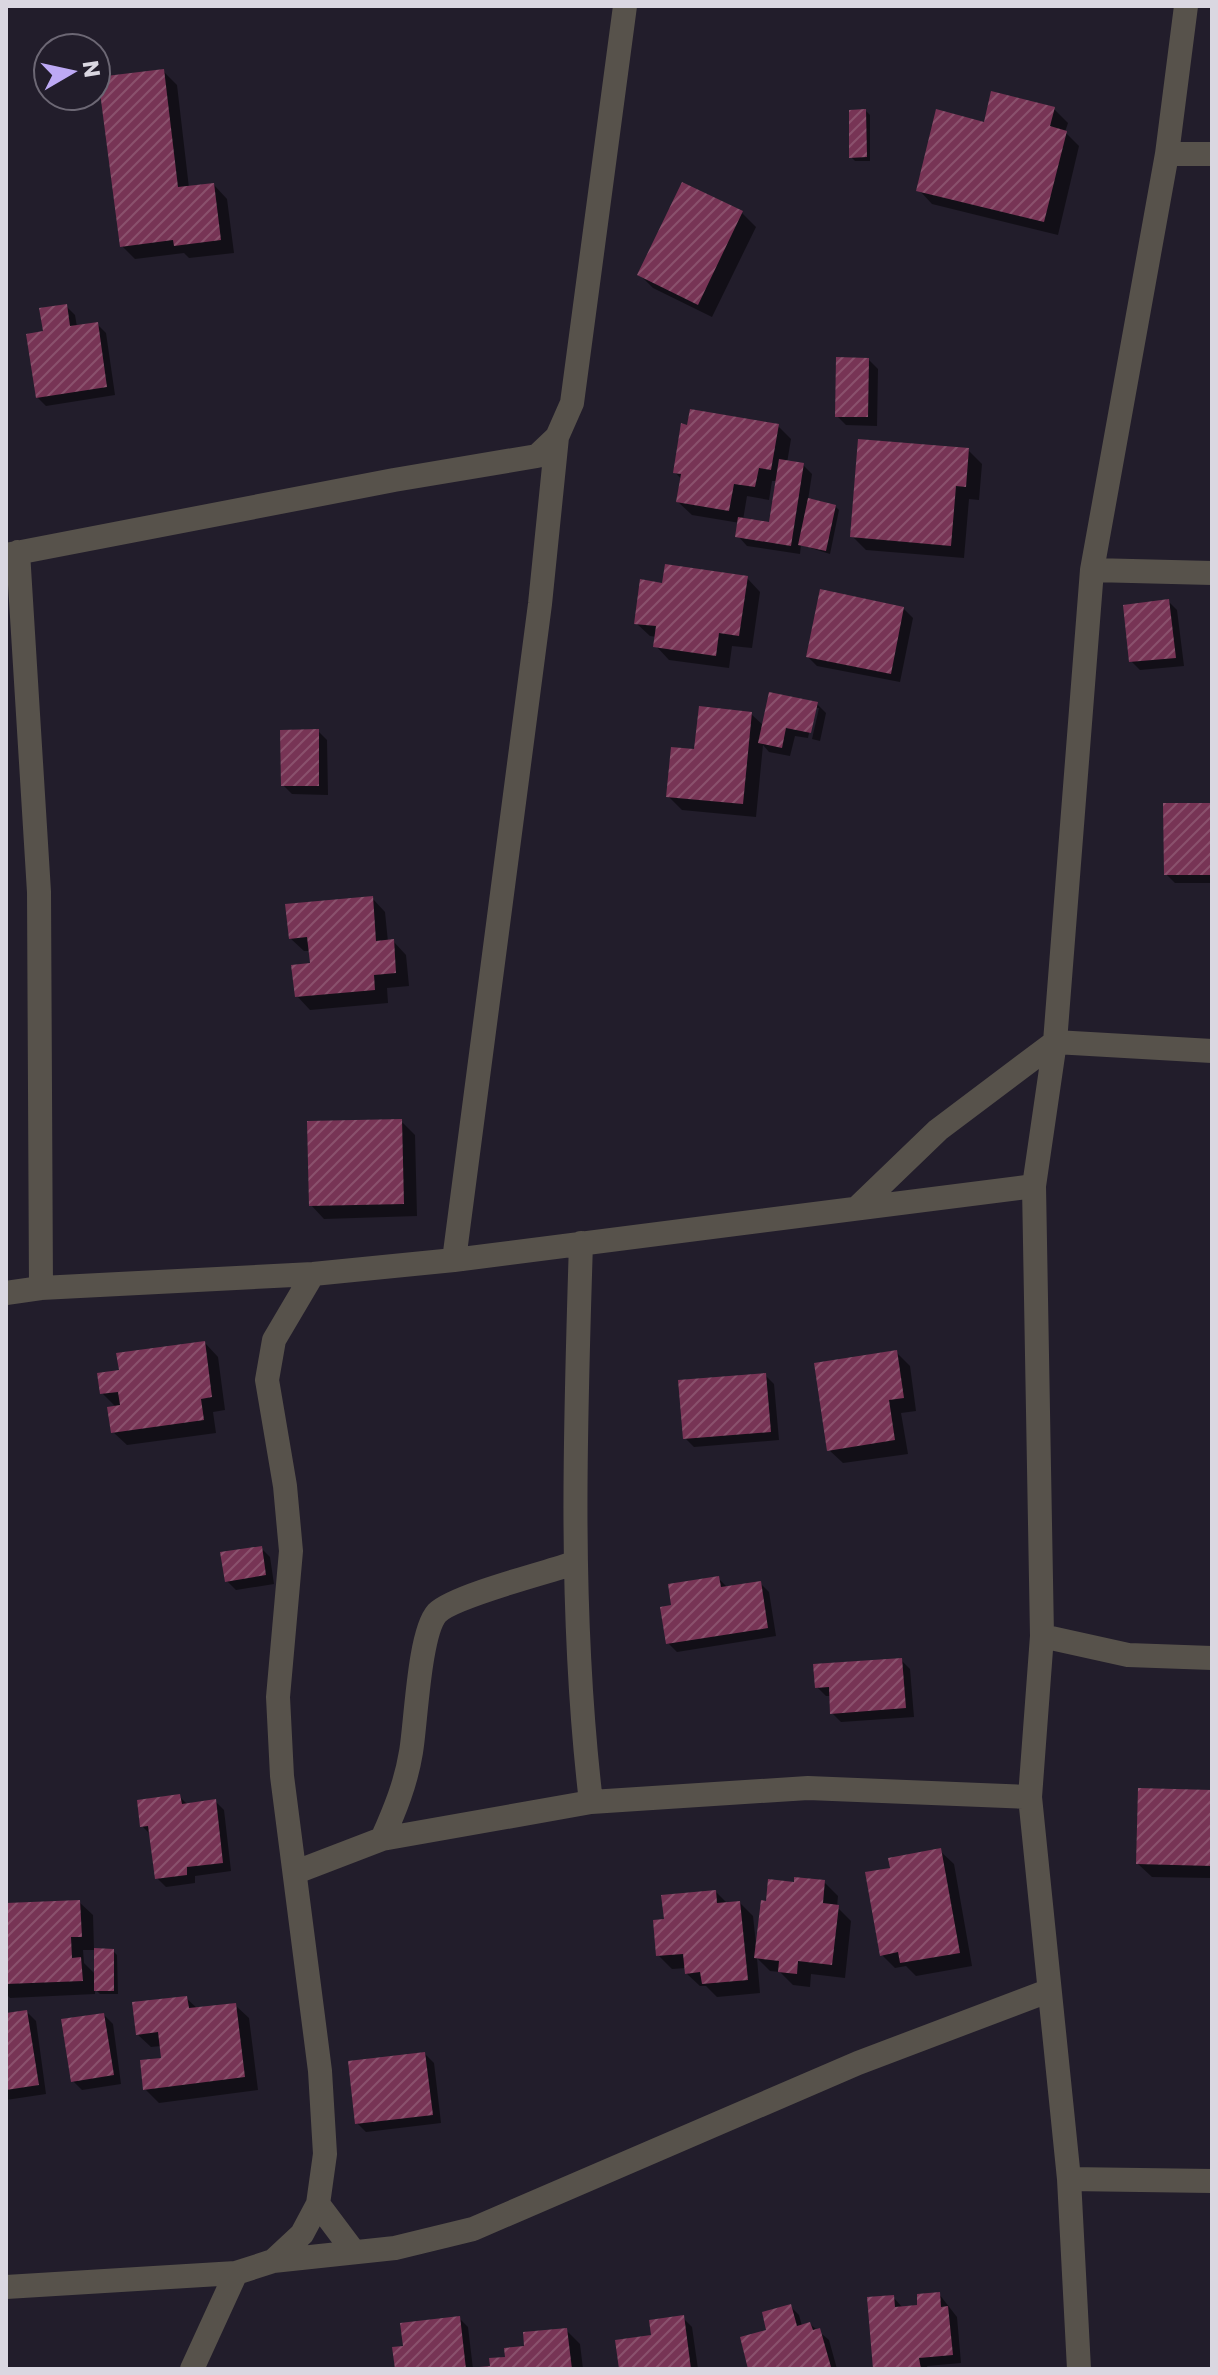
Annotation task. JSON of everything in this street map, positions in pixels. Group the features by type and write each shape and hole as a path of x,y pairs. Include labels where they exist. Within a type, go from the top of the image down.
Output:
{"street":[{"path":"454,1260 540,604 557,437 572,403 625,6"},
{"path":"1079,2369 1069,2179 1030,1797 1042,1636 1034,1186 1055,1042 1092,570 1167,154 1186,6"},
{"path":"1167,154 1212,154"},
{"path":"41,1288 39,892 12,554 394,480 537,456 557,437"},
{"path":"1092,570 1212,573"},
{"path":"857,1208 938,1130 1055,1042 1212,1051"},
{"path":"6,1293 41,1288 313,1274 454,1260 1034,1186"},
{"path":"581,1243 575,1563 581,1717 591,1802"},
{"path":"273,2261 302,2234 318,2204 325,2154 320,2071 282,1776 278,1697 291,1551 285,1486 267,1380 274,1340 313,1274"},
{"path":"382,1839 401,1797 411,1752 426,1640 436,1614 460,1599 575,1563"},
{"path":"1042,1636 1128,1655 1212,1658"},
{"path":"296,1872 382,1839 591,1802 808,1788 1030,1797"},
{"path":"6,2287 236,2273 273,2261 395,2248 473,2229 858,2063 1048,1991"},
{"path":"1069,2179 1212,2181"},
{"path":"318,2204 354,2252"},
{"path":"192,2369 236,2273"}],"building":[{"path":"164,69 178,187 214,183 221,240 174,246 173,240 120,247 103,112 112,112 112,75"},
{"path":"991,91 1055,107 1050,126 1067,131 1044,222 916,191 936,109 984,122"},
{"path":"866,109 867,157 849,158 849,110"},
{"path":"682,182 743,211 698,305 637,275"},
{"path":"67,304 70,326 98,322 107,387 36,398 26,334 43,331 39,308"},
{"path":"836,357 869,358 868,417 835,417"},
{"path":"690,409 779,424 771,470 759,468 755,487 734,484 729,511 676,502 681,474 673,473 681,423 687,425"},
{"path":"858,439 969,448 966,487 956,486 951,546 850,537"},
{"path":"779,459 804,463 791,546 735,537 738,517 769,522"},
{"path":"808,498 836,505 826,551 798,545"},
{"path":"665,564 748,576 739,636 719,633 716,656 653,647 656,626 634,624 640,579 662,583"},
{"path":"820,589 904,607 891,674 806,657"},
{"path":"1169,599 1176,658 1129,662 1123,605"},
{"path":"769,692 818,702 811,733 786,728 782,748 758,743"},
{"path":"699,706 752,712 743,804 666,797 671,747 694,749"},
{"path":"319,729 319,786 281,786 280,730"},
{"path":"1163,803 1212,803 1212,875 1164,875"},
{"path":"373,896 376,941 394,939 396,973 374,975 375,990 295,997 291,965 310,963 307,937 289,939 285,904"},
{"path":"402,1119 404,1204 309,1206 307,1121"},
{"path":"205,1341 212,1397 201,1399 204,1420 111,1433 107,1407 120,1405 118,1392 100,1394 97,1373 119,1370 116,1353"},
{"path":"897,1350 904,1398 889,1400 895,1440 827,1451 814,1363"},
{"path":"766,1373 771,1432 683,1439 678,1380"},
{"path":"262,1546 266,1575 225,1582 220,1552"},
{"path":"719,1576 721,1587 761,1581 768,1628 666,1644 660,1607 671,1605 668,1584"},
{"path":"902,1658 906,1708 830,1714 829,1687 815,1688 813,1664"},
{"path":"1138,1788 1212,1790 1212,1866 1136,1864"},
{"path":"180,1794 182,1804 216,1799 223,1863 187,1867 187,1875 155,1879 148,1826 140,1827 137,1800"},
{"path":"941,1848 960,1953 900,1963 898,1952 880,1956 865,1872 890,1868 888,1858"},
{"path":"794,1877 825,1880 823,1903 839,1905 832,1965 798,1961 797,1974 778,1972 779,1961 754,1958 761,1900 766,1901 768,1879 794,1882"},
{"path":"716,1890 717,1903 740,1901 748,1980 702,1984 700,1972 685,1974 683,1954 656,1956 653,1920 664,1919 661,1895"},
{"path":"80,1900 82,1937 71,1937 72,1958 81,1957 83,1981 6,1984 6,1903"},
{"path":"94,1948 114,1949 114,1991 94,1991"},
{"path":"187,1996 189,2008 236,2003 245,2077 143,2090 140,2060 161,2058 158,2032 136,2035 132,2002"},
{"path":"27,2010 39,2085 6,2090 6,2013"},
{"path":"104,2013 114,2075 71,2082 61,2019"},
{"path":"425,2052 433,2115 355,2124 348,2061"},
{"path":"940,2292 941,2307 948,2306 953,2355 919,2358 921,2369 873,2369 867,2297 894,2295 895,2307 917,2305 917,2294"},
{"path":"791,2304 797,2326 810,2322 813,2330 820,2328 831,2367 748,2369 740,2337 766,2330 762,2312"},
{"path":"684,2315 691,2369 619,2369 615,2340 651,2335 649,2320"},
{"path":"460,2316 466,2369 395,2369 392,2347 403,2346 400,2323"},
{"path":"567,2328 572,2369 479,2369 490,2366 489,2358 505,2357 504,2348 524,2346 523,2332"}]}
